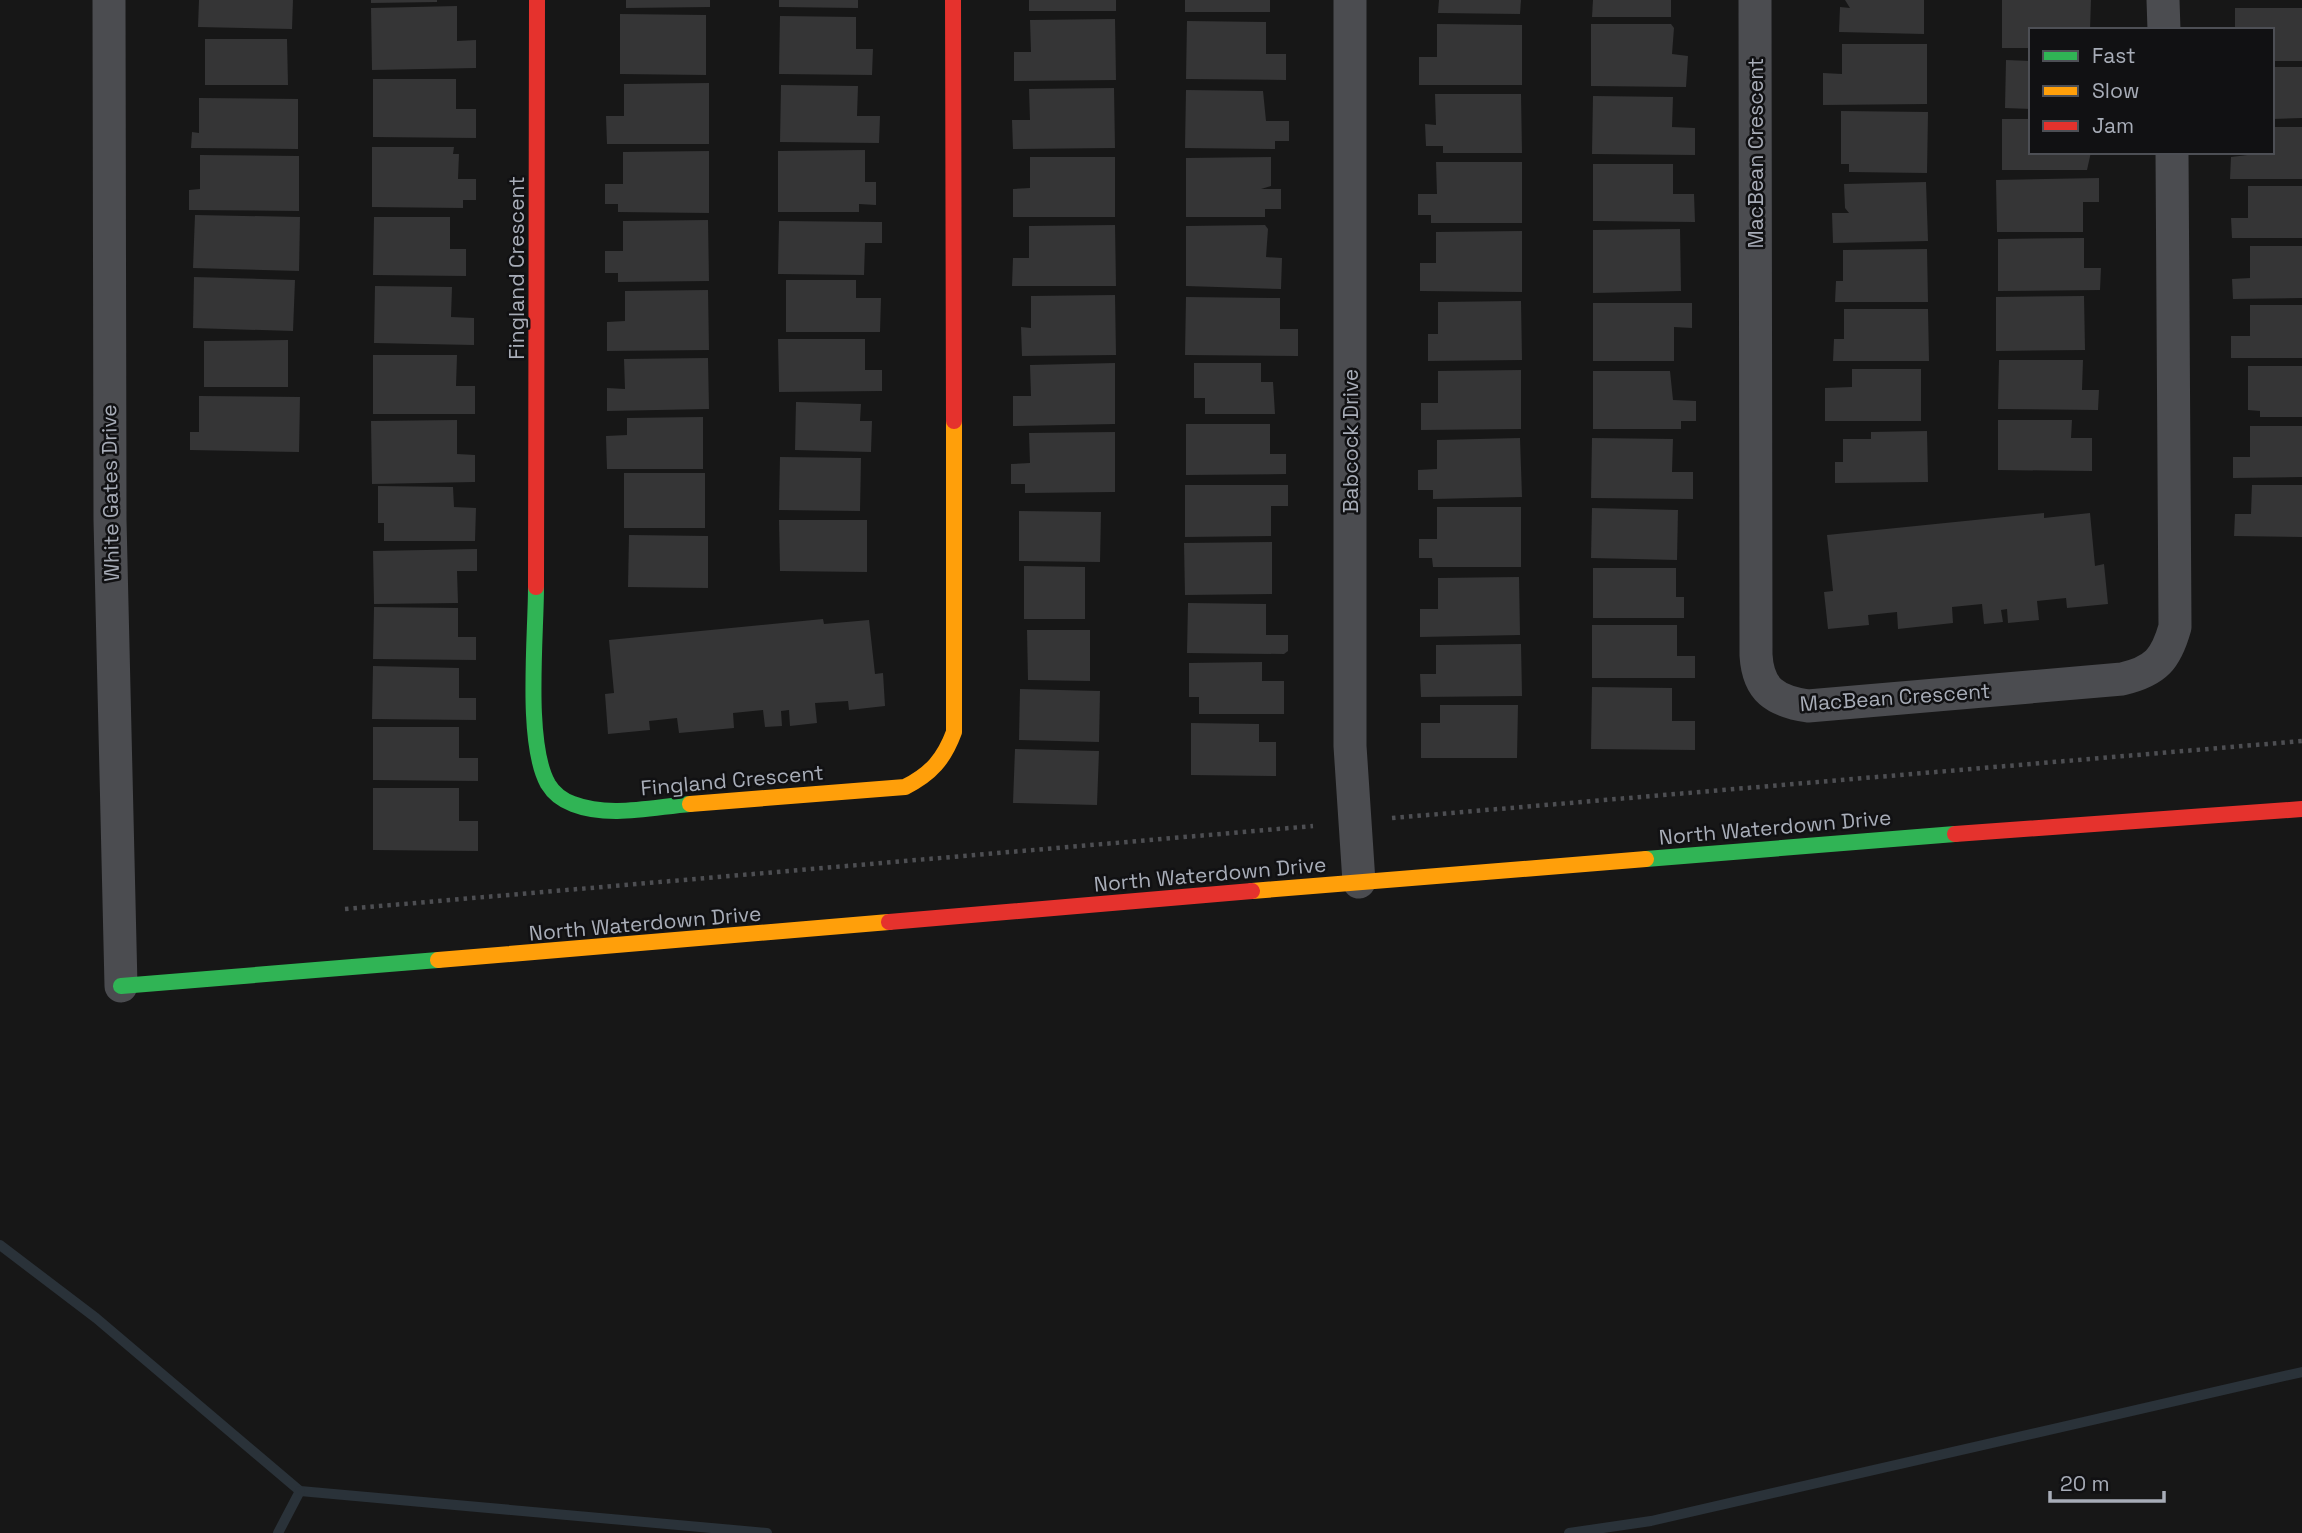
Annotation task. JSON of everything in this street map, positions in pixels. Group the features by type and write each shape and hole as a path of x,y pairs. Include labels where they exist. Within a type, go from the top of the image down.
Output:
{"main road":[{"name":"Fingland Crescent","path":"537,0 537,738 542,773 555,795 575,808 607,811 905,787 930,775 946,757 954,732 953,0"},
{"name":"North Waterdown Drive","path":"121,986 1843,842 2302,809"}],"street":[{"name":"White Gates Drive","path":"109,0 110,520 121,986"},
{"name":"Babcock Drive","path":"1350,0 1350,746 1359,882"},
{"name":"MacBean Crescent","path":"1755,0 1756,655 1757,675 1771,693 1788,704 1808,706 2122,679 2153,667 2168,651 2175,627 2172,154"},
{"path":"2163,0 2164,28"}],"path":[{"path":"1392,818 2302,741"},
{"path":"345,909 1313,826"}],"building":[{"path":"199,0 293,0 292,29 198,27"},
{"path":"371,0 437,0 437,2 371,3"},
{"path":"626,0 710,0 710,7 626,8"},
{"path":"779,0 858,0 858,8 779,7"},
{"path":"1029,0 1116,0 1116,11 1029,11"},
{"path":"1185,0 1270,0 1270,12 1185,12"},
{"path":"1439,0 1521,0 1520,14 1438,13"},
{"path":"1593,0 1671,0 1671,17 1592,17"},
{"path":"1845,0 1924,0 1924,34 1839,32 1840,7 1850,8"},
{"path":"2002,0 2091,0 2090,28 2029,28 2029,48 2002,48"},
{"path":"457,6 457,41 476,40 476,68 372,70 371,8"},
{"path":"2235,8 2302,8 2302,61 2274,61 2274,28 2235,28"},
{"path":"620,14 706,15 706,75 620,74"},
{"path":"780,16 856,17 856,49 873,49 872,75 779,74"},
{"path":"1115,19 1116,80 1014,81 1014,52 1031,52 1030,20"},
{"path":"1187,21 1266,22 1266,54 1286,54 1286,80 1186,79"},
{"path":"1437,24 1522,25 1522,85 1419,85 1419,57 1437,57"},
{"path":"1591,24 1671,24 1674,28 1672,54 1688,56 1686,87 1591,86"},
{"path":"205,39 287,39 288,85 205,85"},
{"path":"1842,44 1927,44 1927,104 1823,105 1823,73 1842,74"},
{"path":"2006,60 2029,61 2029,109 2005,108"},
{"path":"2274,67 2302,67 2302,118 2274,119"},
{"path":"373,79 456,79 456,109 476,109 476,138 373,137"},
{"path":"709,83 709,144 607,144 606,116 624,116 624,84"},
{"path":"781,85 858,86 857,116 880,116 879,143 780,142"},
{"path":"1114,88 1115,148 1013,149 1012,120 1030,120 1029,89"},
{"path":"1186,90 1263,91 1266,121 1289,121 1289,141 1275,141 1275,149 1185,148"},
{"path":"1435,94 1521,94 1522,153 1443,153 1443,146 1426,146 1425,124 1436,125"},
{"path":"1593,96 1673,97 1672,127 1695,128 1695,155 1592,154"},
{"path":"199,98 298,99 298,149 191,148 192,132 199,133"},
{"path":"1841,111 1928,112 1927,173 1849,172 1849,164 1841,164"},
{"path":"2002,119 2029,119 2029,154 2091,154 2087,170 2002,170"},
{"path":"2274,127 2302,127 2302,179 2230,179 2231,157 2274,154"},
{"path":"372,147 454,147 453,154 459,154 458,179 476,179 476,200 463,200 463,208 372,207"},
{"path":"865,150 865,182 876,182 876,205 859,204 859,212 778,212 778,151"},
{"path":"709,151 709,213 618,212 618,204 605,204 605,184 623,184 623,152"},
{"path":"200,155 299,156 299,211 189,210 189,190 200,189"},
{"path":"1030,157 1115,157 1115,217 1013,217 1013,189 1030,188"},
{"path":"1271,157 1271,186 1261,189 1281,189 1281,209 1265,209 1265,217 1186,217 1186,158"},
{"path":"1436,162 1522,162 1522,223 1431,223 1431,215 1418,215 1418,194 1437,194"},
{"path":"1593,164 1673,164 1673,194 1694,194 1695,222 1593,221"},
{"path":"2099,178 2099,202 2083,202 2083,232 1997,232 1996,180"},
{"path":"1926,182 1928,241 1833,243 1832,213 1849,213 1845,208 1844,184"},
{"path":"2248,186 2302,186 2302,238 2232,238 2231,218 2248,218"},
{"path":"195,215 300,217 299,271 193,268"},
{"path":"374,217 450,217 450,249 466,249 466,276 373,275"},
{"path":"708,220 709,281 618,282 618,273 605,273 605,251 623,251 623,221"},
{"path":"779,221 882,222 882,243 865,243 864,275 778,274"},
{"path":"1115,225 1116,286 1012,286 1013,258 1029,258 1029,226"},
{"path":"1265,225 1268,229 1266,257 1282,258 1281,289 1186,286 1186,226"},
{"path":"1680,229 1681,291 1593,293 1593,230"},
{"path":"1522,231 1522,292 1420,291 1420,263 1436,263 1436,232"},
{"path":"2084,238 2084,268 2101,268 2100,290 1998,291 1998,239"},
{"path":"2250,246 2302,246 2302,298 2233,299 2232,279 2250,278"},
{"path":"1927,249 1928,302 1835,302 1836,281 1843,281 1843,250"},
{"path":"194,277 295,280 293,331 193,328"},
{"path":"786,280 856,280 856,298 881,298 880,332 786,332"},
{"path":"375,286 452,287 451,317 474,318 474,345 374,343"},
{"path":"708,290 709,350 607,351 607,322 625,321 625,291"},
{"path":"1115,295 1116,355 1022,356 1021,327 1031,328 1031,296"},
{"path":"2084,296 2085,350 1996,351 1996,297"},
{"path":"1186,297 1280,298 1280,329 1298,329 1298,356 1185,355"},
{"path":"1521,301 1522,360 1428,361 1428,334 1438,334 1438,302"},
{"path":"1593,303 1692,303 1692,328 1674,327 1674,361 1593,361"},
{"path":"2250,305 2302,305 2302,358 2231,358 2231,336 2250,336"},
{"path":"1844,309 1928,309 1929,361 1833,361 1834,339 1844,339"},
{"path":"778,339 865,339 865,370 882,370 882,391 779,392"},
{"path":"288,340 288,387 204,387 204,341"},
{"path":"373,355 457,355 456,386 475,386 475,414 373,414"},
{"path":"708,358 709,409 607,411 607,388 625,389 624,359"},
{"path":"1999,360 2083,360 2082,390 2099,390 2098,410 1998,409"},
{"path":"1115,363 1115,424 1013,426 1013,396 1031,396 1030,365"},
{"path":"1194,363 1261,363 1261,382 1273,382 1275,414 1205,414 1205,398 1194,398"},
{"path":"2248,366 2302,366 2302,417 2260,417 2260,411 2248,410"},
{"path":"1852,369 1921,369 1921,421 1825,421 1825,388 1852,387"},
{"path":"1521,370 1521,429 1421,430 1421,403 1438,403 1438,371"},
{"path":"1593,371 1670,371 1673,400 1696,401 1696,421 1681,421 1681,429 1593,429"},
{"path":"199,396 300,397 299,452 190,450 190,432 199,432"},
{"path":"796,402 861,404 860,421 872,421 871,452 795,450"},
{"path":"703,417 703,469 607,469 606,436 627,435 627,418"},
{"path":"457,420 457,454 475,455 475,482 372,484 371,421"},
{"path":"1998,420 2072,420 2071,438 2092,438 2092,471 1998,470"},
{"path":"1186,424 1270,424 1270,454 1286,454 1286,474 1186,475"},
{"path":"2250,426 2302,426 2302,477 2233,478 2233,457 2250,457"},
{"path":"1927,431 1928,482 1835,483 1835,462 1843,462 1843,439 1871,439 1871,432"},
{"path":"1115,432 1115,492 1025,493 1025,484 1011,484 1011,464 1030,463 1029,433"},
{"path":"1520,438 1522,497 1433,499 1433,490 1418,490 1418,470 1437,469 1437,440"},
{"path":"1592,438 1673,439 1672,472 1693,472 1693,499 1591,498"},
{"path":"780,457 861,458 860,511 779,510"},
{"path":"624,473 705,473 705,528 624,528"},
{"path":"1185,485 1288,485 1288,506 1271,506 1271,536 1185,537"},
{"path":"2252,485 2302,485 2302,537 2234,536 2235,514 2251,514"},
{"path":"378,486 453,487 454,507 476,508 475,541 384,541 384,523 378,523"},
{"path":"1437,507 1521,507 1521,567 1433,567 1432,558 1419,558 1419,539 1437,539"},
{"path":"1592,508 1678,510 1677,560 1591,558"},
{"path":"1019,511 1101,512 1100,562 1019,561"},
{"path":"2044,513 2044,518 2090,513 2095,566 2104,564 2108,604 2067,608 2066,598 2037,601 2039,620 2008,623 2007,609 2001,610 2003,622 1984,624 1982,604 1952,607 1953,623 1898,629 1897,612 1868,615 1869,625 1828,629 1824,592 1833,591 1827,535"},
{"path":"779,520 867,520 867,572 780,571"},
{"path":"629,535 708,536 708,588 628,587"},
{"path":"1272,542 1272,594 1185,595 1184,543"},
{"path":"477,549 477,571 457,571 458,603 374,604 373,551"},
{"path":"1024,566 1085,567 1085,619 1024,619"},
{"path":"1593,568 1676,568 1676,597 1684,597 1684,618 1593,618"},
{"path":"1519,577 1520,635 1420,637 1420,609 1438,609 1438,578"},
{"path":"1188,603 1266,604 1266,635 1288,635 1288,651 1284,654 1187,653"},
{"path":"374,607 458,608 458,637 476,637 476,660 373,659"},
{"path":"823,619 824,624 869,620 875,674 883,673 885,706 849,710 848,701 815,703 817,723 790,726 789,710 781,711 782,726 765,727 763,710 733,713 734,728 679,733 677,718 649,721 650,730 608,734 605,694 614,693 609,640"},
{"path":"1592,625 1677,625 1677,656 1695,656 1695,678 1592,678"},
{"path":"1027,630 1090,630 1090,681 1028,680"},
{"path":"1521,644 1522,696 1421,697 1420,674 1436,674 1436,645"},
{"path":"1262,662 1262,681 1284,681 1284,714 1199,714 1199,697 1189,697 1189,663"},
{"path":"373,666 459,668 459,698 476,698 476,720 372,719"},
{"path":"1592,687 1672,688 1672,721 1695,721 1695,750 1591,749"},
{"path":"1020,689 1100,691 1099,742 1019,740"},
{"path":"1440,705 1518,705 1517,758 1421,758 1421,723 1440,723"},
{"path":"1191,723 1259,724 1259,742 1276,742 1276,776 1191,775"},
{"path":"373,727 459,727 459,758 478,758 478,781 373,780"},
{"path":"1015,749 1099,751 1097,805 1013,803"},
{"path":"373,788 459,788 459,821 478,821 478,851 373,850"}],"waterway":[{"path":"0,1245 96,1318 300,1491 767,1533"},
{"path":"1569,1533 1651,1521 2302,1372"},
{"path":"278,1533 300,1491"}],"traffic: fast":[{"path":"536,587 534,717 541,766 550,788 569,802 601,810 690,804"},
{"path":"1646,859 1955,834"},
{"path":"121,986 438,960"}],"traffic: slow":[{"path":"690,804 905,787 922,777 941,758 954,732 954,421"},
{"path":"1252,891 1646,859"},
{"path":"438,960 889,922"}],"traffic: jam":[{"path":"536,587 537,0"},
{"path":"953,0 954,421"},
{"path":"1955,834 2302,809"},
{"path":"889,922 1252,891"}]}
